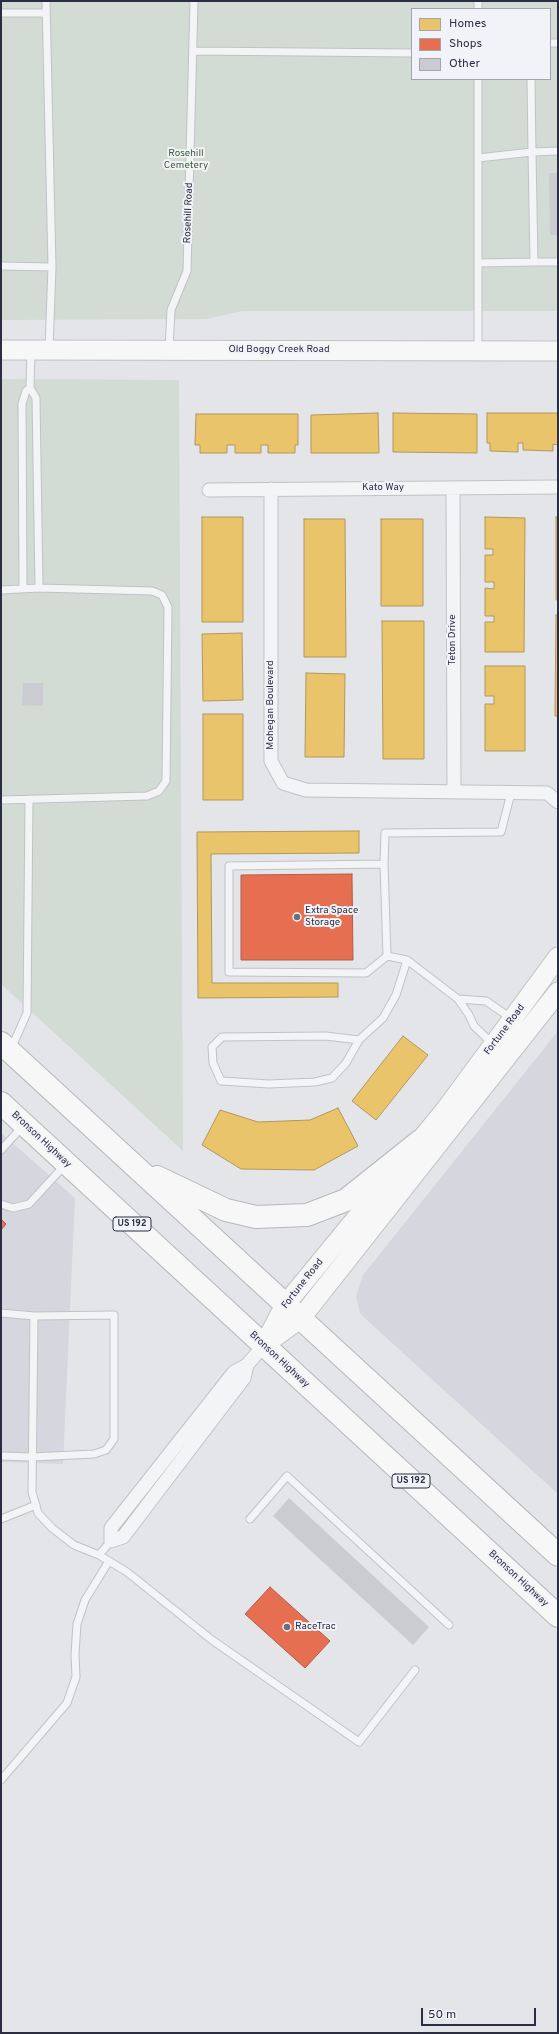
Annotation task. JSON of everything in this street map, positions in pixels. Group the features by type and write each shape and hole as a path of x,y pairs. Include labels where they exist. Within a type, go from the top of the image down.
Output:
{"highway":[{"path":"6,1047 558,1555"},
{"name":"Bronson Highway","path":"1,1103 558,1616"},
{"path":"134,1166 226,1210 256,1217 307,1215 346,1200 420,1141"}],"main road":[{"name":"Old Boggy Creek Road","path":"1,350 558,351"},
{"name":"Fortune Road","path":"293,1311 420,1141 513,1020 558,957"},
{"name":"Fortune Road","path":"264,1345 558,992"}],"street":[{"name":"Kato Way","path":"209,490 558,487"},
{"name":"Teton Drive","path":"453,488 454,792"},
{"name":"Mohegan Boulevard","path":"271,489 271,761 283,783 306,790 547,793 558,802"},
{"path":"111,1541 123,1537 244,1378 247,1365 264,1345"}],"lane":[{"path":"23,589 22,404 26,391 30,388 40,350 52,267 46,1"},
{"name":"Rosehill Road","path":"169,350 171,310 187,272 194,50 194,1"},
{"path":"1,13 46,14"},
{"path":"194,50 411,53"},
{"path":"478,80 478,351"},
{"path":"531,80 534,262"},
{"path":"478,158 532,152 558,151"},
{"path":"478,263 556,260"},
{"path":"1,266 52,267"},
{"path":"30,388 36,398 39,588"},
{"path":"1,590 39,588 152,591 162,595 168,607 166,781 159,791 147,796 1,800"},
{"path":"387,956 384,864 386,833 501,832 511,793"},
{"path":"6,1047 27,1013 28,799"},
{"path":"384,864 229,866 229,972 366,973 387,956"},
{"path":"387,956 407,960 458,999 469,1014 474,1026 494,1045"},
{"path":"359,1040 326,1036 222,1037 212,1047 212,1063 221,1081 269,1084 315,1082 332,1078 346,1063 359,1040 383,1018 396,995 407,960"},
{"path":"458,999 486,1001 513,1020"},
{"path":"1,1150 24,1125"},
{"path":"1,1204 13,1208 29,1204 66,1163"},
{"path":"1,1313 34,1316 114,1315 114,1439 106,1450 94,1454 32,1457 1,1456"},
{"path":"34,1316 32,1492 38,1513 52,1528 74,1545 99,1555 127,1572 212,1640 359,1742 415,1670"},
{"path":"250,1519 287,1476 450,1626"},
{"path":"1,1519 36,1505"},
{"path":"99,1555 111,1541"},
{"path":"1,1780 67,1703 76,1677 75,1654 77,1624 85,1600 109,1561"}],"shaded area":[{"path":"558,1031 558,1494 369,1322 360,1313 356,1297 363,1275"},
{"path":"1,1133 75,1198 63,1464 1,1462"}],"green space":[{"name":"Rosehill Cemetery","path":"1,1 558,1 558,311 242,311 206,319 1,320"},
{"path":"1,379 179,380 183,1151 1,984"}],"building: Homes":[{"path":"378,413 379,453 311,453 311,415"},
{"path":"393,413 477,414 477,453 393,452"},
{"path":"487,413 558,413 558,445 553,444 553,451 523,450 523,443 518,443 518,452 490,451 490,443 487,443"},
{"path":"196,414 298,414 298,445 295,445 295,453 268,453 268,445 261,445 261,453 235,453 235,445 227,445 227,453 200,453 200,445 195,445"},
{"path":"202,517 243,517 243,622 202,622"},
{"path":"485,517 525,518 524,652 485,652 485,622 494,622 494,616 485,616 485,588 494,589 494,582 485,582 485,555 493,555 493,549 485,549"},
{"path":"556,517 558,517 558,600 556,600"},
{"path":"304,519 345,519 346,657 304,657"},
{"path":"381,519 423,519 423,606 381,606"},
{"path":"556,615 558,615 558,716 555,716"},
{"path":"382,621 424,621 424,759 383,759"},
{"path":"242,633 243,700 203,701 202,634"},
{"path":"485,666 525,666 525,751 485,751 485,704 494,704 494,696 485,696"},
{"path":"306,673 345,674 344,757 305,757"},
{"path":"203,714 243,714 243,800 203,800"},
{"path":"359,831 359,853 211,854 212,983 338,983 338,997 198,998 197,832"},
{"path":"403,1036 428,1055 376,1120 352,1101"},
{"path":"338,1108 358,1146 314,1170 241,1169 202,1145 220,1110 258,1122 310,1120"}],"building: Shops":[{"name":"Extra Space Storage","path":"352,874 353,960 241,960 241,875"},
{"path":"1,1219 6,1224 1,1230"},
{"name":"RaceTrac","path":"270,1587 330,1641 305,1668 245,1614"}],"building: Other":[{"path":"549,173 558,173 558,235 550,235"},
{"path":"23,683 43,683 43,706 22,705"},
{"path":"289,1498 429,1627 413,1645 273,1516"}],"place":[{"name":"Extra Space Storage","path":"297,917"},
{"name":"RaceTrac","path":"287,1627"}]}
